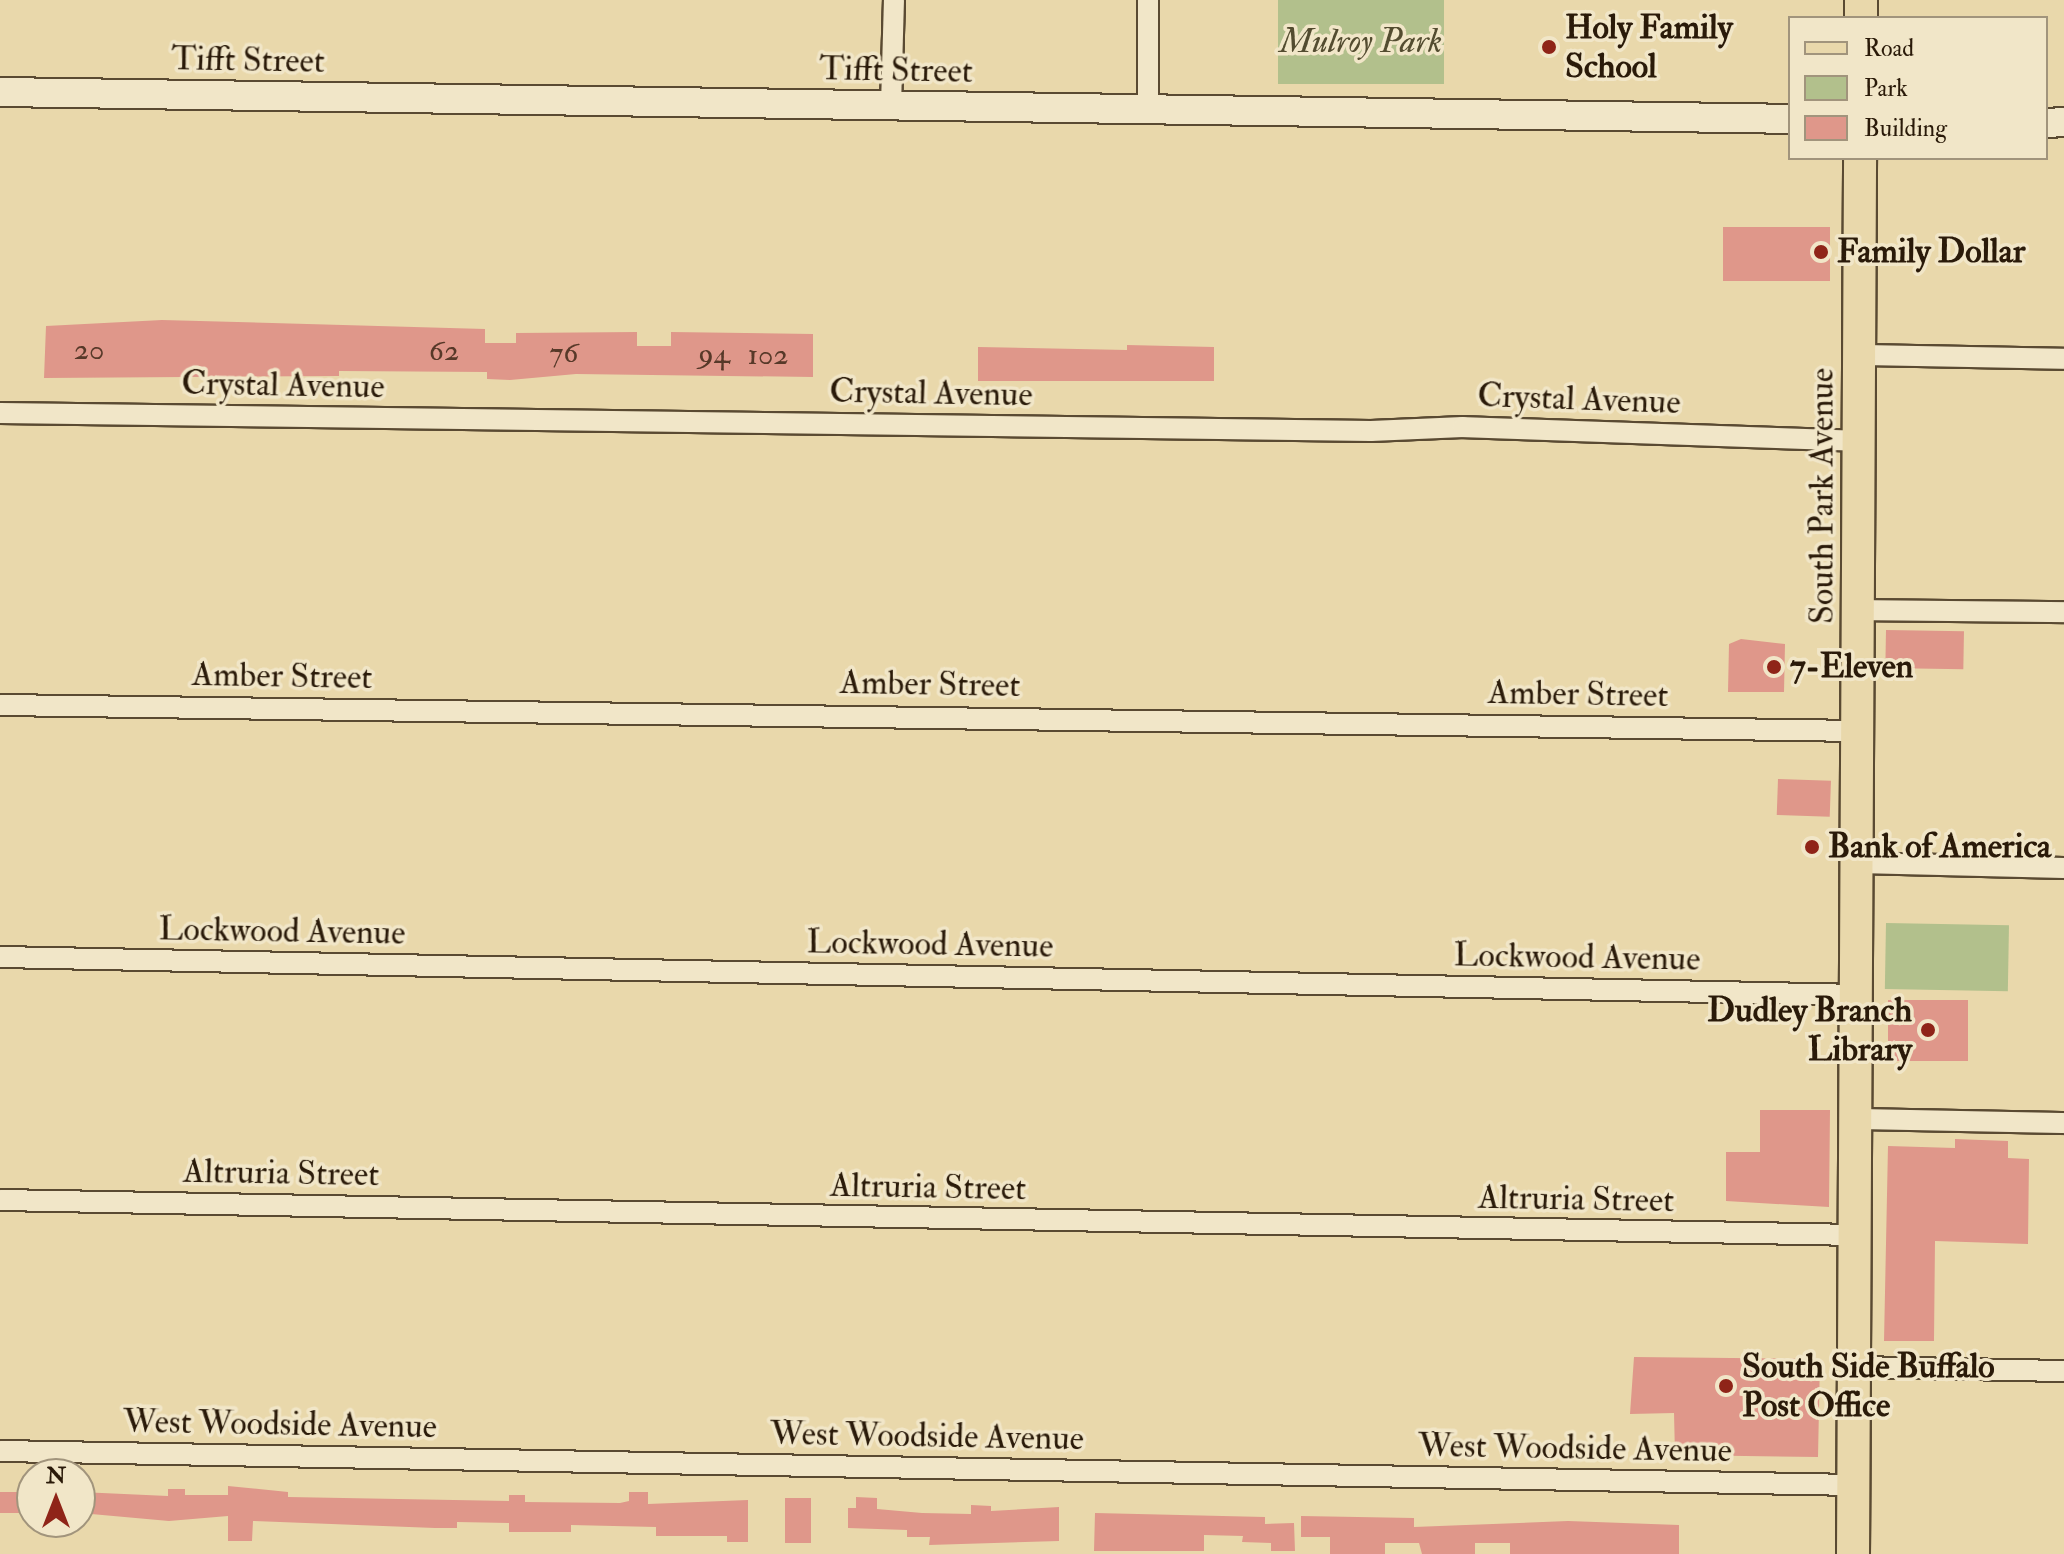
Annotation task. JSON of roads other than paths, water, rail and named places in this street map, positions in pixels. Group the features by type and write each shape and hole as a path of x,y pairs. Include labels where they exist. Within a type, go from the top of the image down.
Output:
{"main road":[{"name":"South Park Avenue","path":"1853,1554 1860,160"}],"street":[{"path":"891,106 894,0"},
{"path":"1148,0 1148,110"},
{"name":"Tifft Street","path":"0,92 1788,119"},
{"path":"1861,355 2064,359"},
{"name":"Crystal Avenue","path":"0,413 1371,431 1463,427 1860,441"},
{"path":"1860,610 2064,612"},
{"name":"Amber Street","path":"0,705 1859,731"},
{"path":"1858,863 2064,868"},
{"name":"Lockwood Avenue","path":"0,957 1858,995"},
{"path":"1857,1119 2064,1123"},
{"name":"Altruria Street","path":"0,1200 1856,1235"},
{"path":"1855,1367 2064,1371"},
{"name":"West Woodside Avenue","path":"0,1451 1854,1485"}],"place":[{"name":"Holy Family School","path":"1549,47"},
{"name":"Family Dollar","path":"1821,252"},
{"name":"7-Eleven","path":"1774,667"},
{"name":"Bank of America","path":"1812,847"},
{"name":"Dudley Branch Library","path":"1928,1030"},
{"name":"South Side Buffalo Post Office","path":"1726,1386"}],"park label":[{"name":"Mulroy Park","path":"1361,42"}]}
